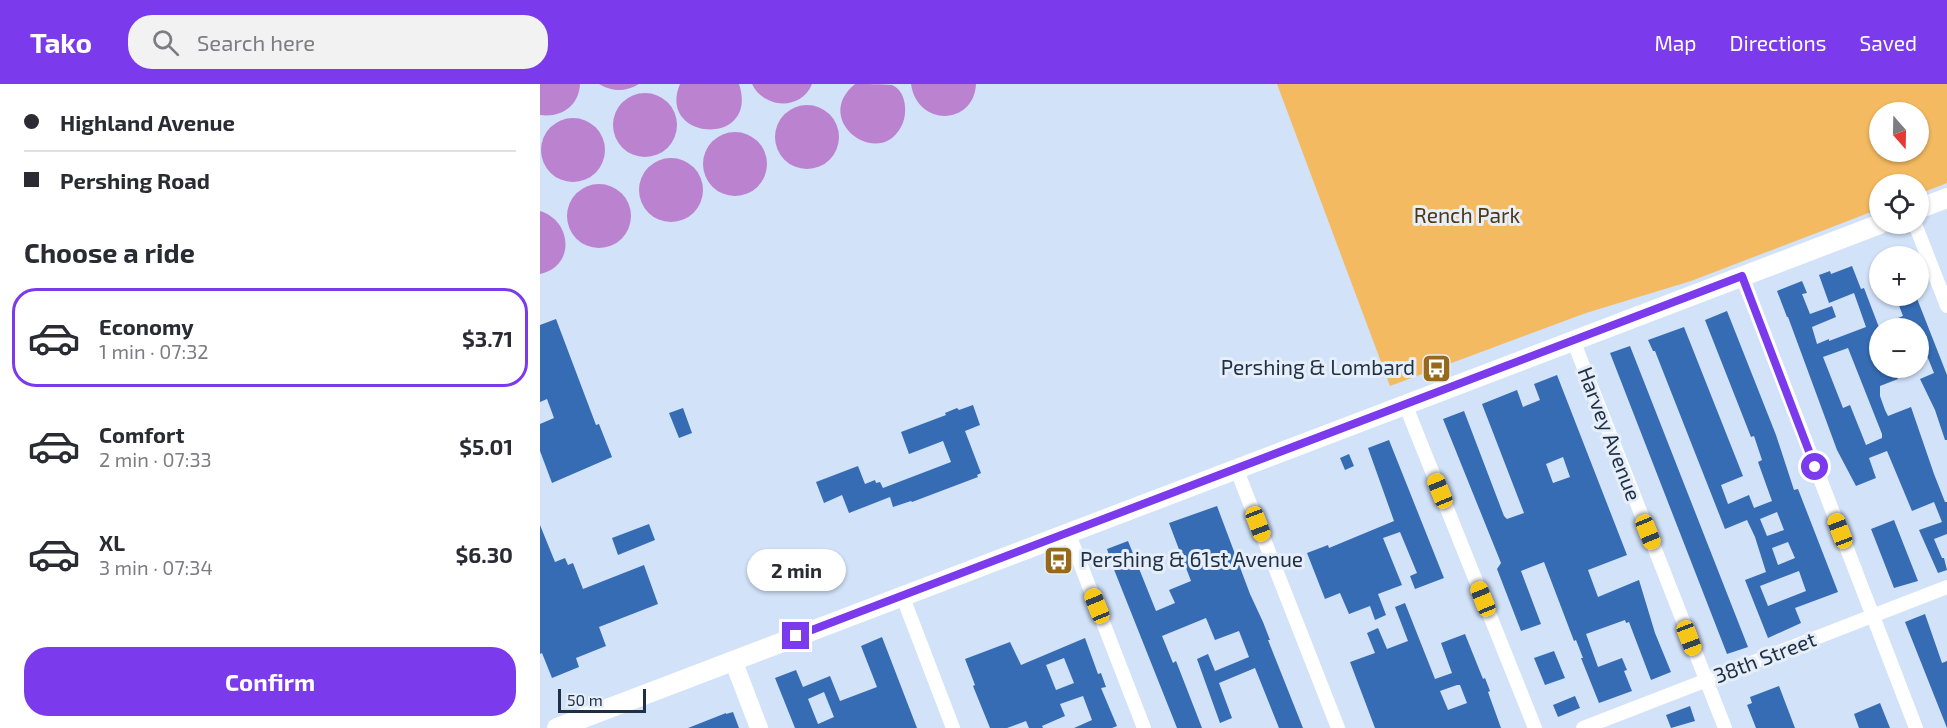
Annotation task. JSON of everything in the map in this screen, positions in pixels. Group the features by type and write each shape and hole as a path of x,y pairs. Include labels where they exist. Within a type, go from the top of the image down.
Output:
{"main road":[{"path":"1929,205 1947,198"},
{"path":"562,727 902,595 1869,228"}],"street":[{"path":"1919,234 1947,306"},
{"path":"1742,276 1916,728"},
{"name":"Harvey Avenue","path":"1573,340 1725,728"},
{"path":"1405,404 1535,728"},
{"path":"1236,468 1338,728"},
{"path":"1068,532 1144,728"},
{"name":"38th Street","path":"1582,728 1947,587"},
{"path":"902,595 953,728"},
{"path":"733,660 759,728"}],"green space":[{"name":"Rench Park","path":"1277,84 1947,84 1947,183 1929,190 1929,174 1869,174 1869,213 1691,281 1586,313 1390,386"}],"shaded area":[{"path":"540,84 580,84 576,99 568,109 555,115 540,115"},
{"path":"599,84 639,84 619,90"},
{"path":"680,84 739,84 742,105 735,119 723,127 708,129 694,126 682,117 677,103"},
{"path":"752,84 812,84 800,99 782,104 765,98"},
{"path":"855,84 892,85 901,92 905,104 905,116 901,127 891,139 878,143 865,142 853,135 844,125 840,112 843,98"},
{"path":"911,84 976,84 973,98 966,108 956,114 945,116 934,114 923,108 915,98"},
{"path":"639,93 651,93 668,102 675,113 677,125 675,137 668,148 651,157 639,157 627,152 618,143 613,131 613,119 618,107 627,98"},
{"path":"801,105 813,105 830,114 837,125 839,137 837,149 830,160 813,169 801,169 789,164 780,155 775,143 775,131 780,119 789,110"},
{"path":"567,118 579,118 596,127 603,138 605,150 603,162 596,173 579,182 567,182 555,177 546,168 541,156 541,144 546,132 555,123"},
{"path":"729,132 741,132 758,141 765,152 767,164 765,176 758,187 741,196 729,196 717,191 708,182 703,170 703,158 708,146 717,137"},
{"path":"665,158 677,158 694,167 701,178 703,190 701,202 694,213 677,222 665,222 653,217 644,208 639,196 639,184 644,172 653,163"},
{"path":"593,184 605,184 622,193 629,204 631,216 629,228 622,239 605,248 593,248 581,243 572,234 567,222 567,210 572,198 581,189"},
{"path":"540,211 551,216 559,224 566,244 559,263 551,270 540,274"}],"building":[{"path":"1852,266 1861,289 1864,288 1875,318 1869,318 1869,378 1898,379 1880,386 1880,396 1888,416 1911,407 1934,474 1945,502 1947,502 1947,534 1934,539 1944,558 1947,570 1938,573 1919,530 1942,522 1934,502 1912,511 1887,451 1869,458 1876,478 1856,486 1837,450 1777,291 1802,281 1807,293 1802,294 1810,314 1832,306 1836,317 1812,327 1817,344 1866,327 1854,293 1829,303 1819,275 1830,271 1831,274","holes":["1848,348 1882,438 1866,445 1850,405 1843,408 1823,357"]},
{"path":"1899,306 1920,306 1925,318 1898,318 1903,316"},
{"path":"1727,311 1776,435 1794,490 1798,489 1838,592 1795,608 1801,623 1768,638 1745,580 1766,572 1755,537 1747,520 1725,529 1655,351 1648,340 1684,327 1743,476 1721,485 1728,504 1749,495 1754,508 1772,501 1758,462 1762,460 1705,320","holes":["1777,512 1784,530 1767,536 1760,519","1788,542 1795,558 1778,565 1772,548","1799,571 1806,591 1768,606 1760,586"]},
{"path":"556,319 596,425 599,424 612,457 552,483 540,451 540,424 554,418 547,399 540,402 540,325"},
{"path":"1929,329 1947,375 1947,440 1945,440 1935,410 1920,379 1929,378 1929,375 1934,373 1929,361"},
{"path":"1630,346 1748,647 1727,654 1610,353"},
{"path":"1557,375 1627,555 1588,570 1598,597 1639,580 1655,633 1671,672 1651,680 1629,622 1626,623 1625,620 1586,634 1598,667 1622,658 1627,670 1624,671 1632,691 1599,703 1544,562 1521,571 1541,624 1521,631 1497,569 1501,563 1443,419 1464,411 1504,516 1507,519 1524,513 1482,404 1517,390 1523,407 1540,400 1534,384","holes":["1563,457 1570,477 1553,483 1546,464"]},
{"path":"973,405 980,425 965,431 981,473 977,475 978,477 893,507 890,497 849,513 842,495 824,503 816,482 858,466 865,484 875,480 876,483 880,482 883,488 951,462 943,441 909,454 901,432 946,415 945,413 957,408 959,410"},
{"path":"683,408 692,433 679,438 669,413"},
{"path":"1389,440 1444,578 1415,589 1410,576 1417,573 1400,532 1383,538 1402,585 1378,594 1386,615 1375,620 1370,606 1349,614 1340,593 1325,599 1307,553 1328,545 1329,548 1394,521 1368,448"},
{"path":"1349,454 1354,466 1345,470 1340,458"},
{"path":"1217,506 1303,728 1279,728 1255,668 1219,683 1232,718 1220,723 1197,659 1208,654 1215,671 1249,657 1239,631 1215,640 1206,618 1162,636 1173,663 1176,661 1202,728 1177,728 1113,567 1107,549 1128,541 1156,611 1175,603 1169,590 1191,581 1169,523"},
{"path":"1894,520 1918,581 1894,588 1871,529"},
{"path":"649,524 655,540 618,555 612,538"},
{"path":"540,525 555,562 565,558 568,565 573,563 583,589 644,565 658,604 599,627 606,646 576,658 579,667 552,678 542,653 540,654"},
{"path":"1405,603 1435,679 1452,673 1441,643 1465,634 1490,691 1488,692 1501,728 1375,728 1350,662 1375,653 1367,633 1378,628 1387,649 1408,641 1395,607","holes":["1460,685 1467,703 1448,710 1440,691"]},
{"path":"1925,614 1942,663 1947,661 1947,728 1905,622"},
{"path":"882,637 917,728 795,728 775,678 796,670 803,687 830,676 840,701 877,687 861,646","holes":["824,692 834,717 818,724 808,699"]},
{"path":"1085,638 1098,674 1101,673 1106,687 1101,688 1117,726 1074,728 1092,720 1083,696 1060,704 1065,716 1042,726 1043,728 1029,728 1026,721 1007,728 990,728 965,659 1010,642 1021,665","holes":["1064,658 1074,683 1056,690 1046,665"]},
{"path":"1554,651 1565,678 1545,685 1534,658"},
{"path":"1779,686 1795,728 1756,728 1747,705 1752,703 1750,697"},
{"path":"1575,696 1580,708 1558,717 1553,705"},
{"path":"1880,703 1890,728 1859,728 1854,714"},
{"path":"1690,706 1695,721 1671,728 1666,715"},
{"path":"733,712 739,728 688,728 726,713"}],"place":[{"name":"Pershing & Lombard","path":"1436,368"},
{"name":"Pershing & 61st Avenue","path":"1059,560"}],"route":[{"path":"796,636 1742,276 1815,467"}]}
